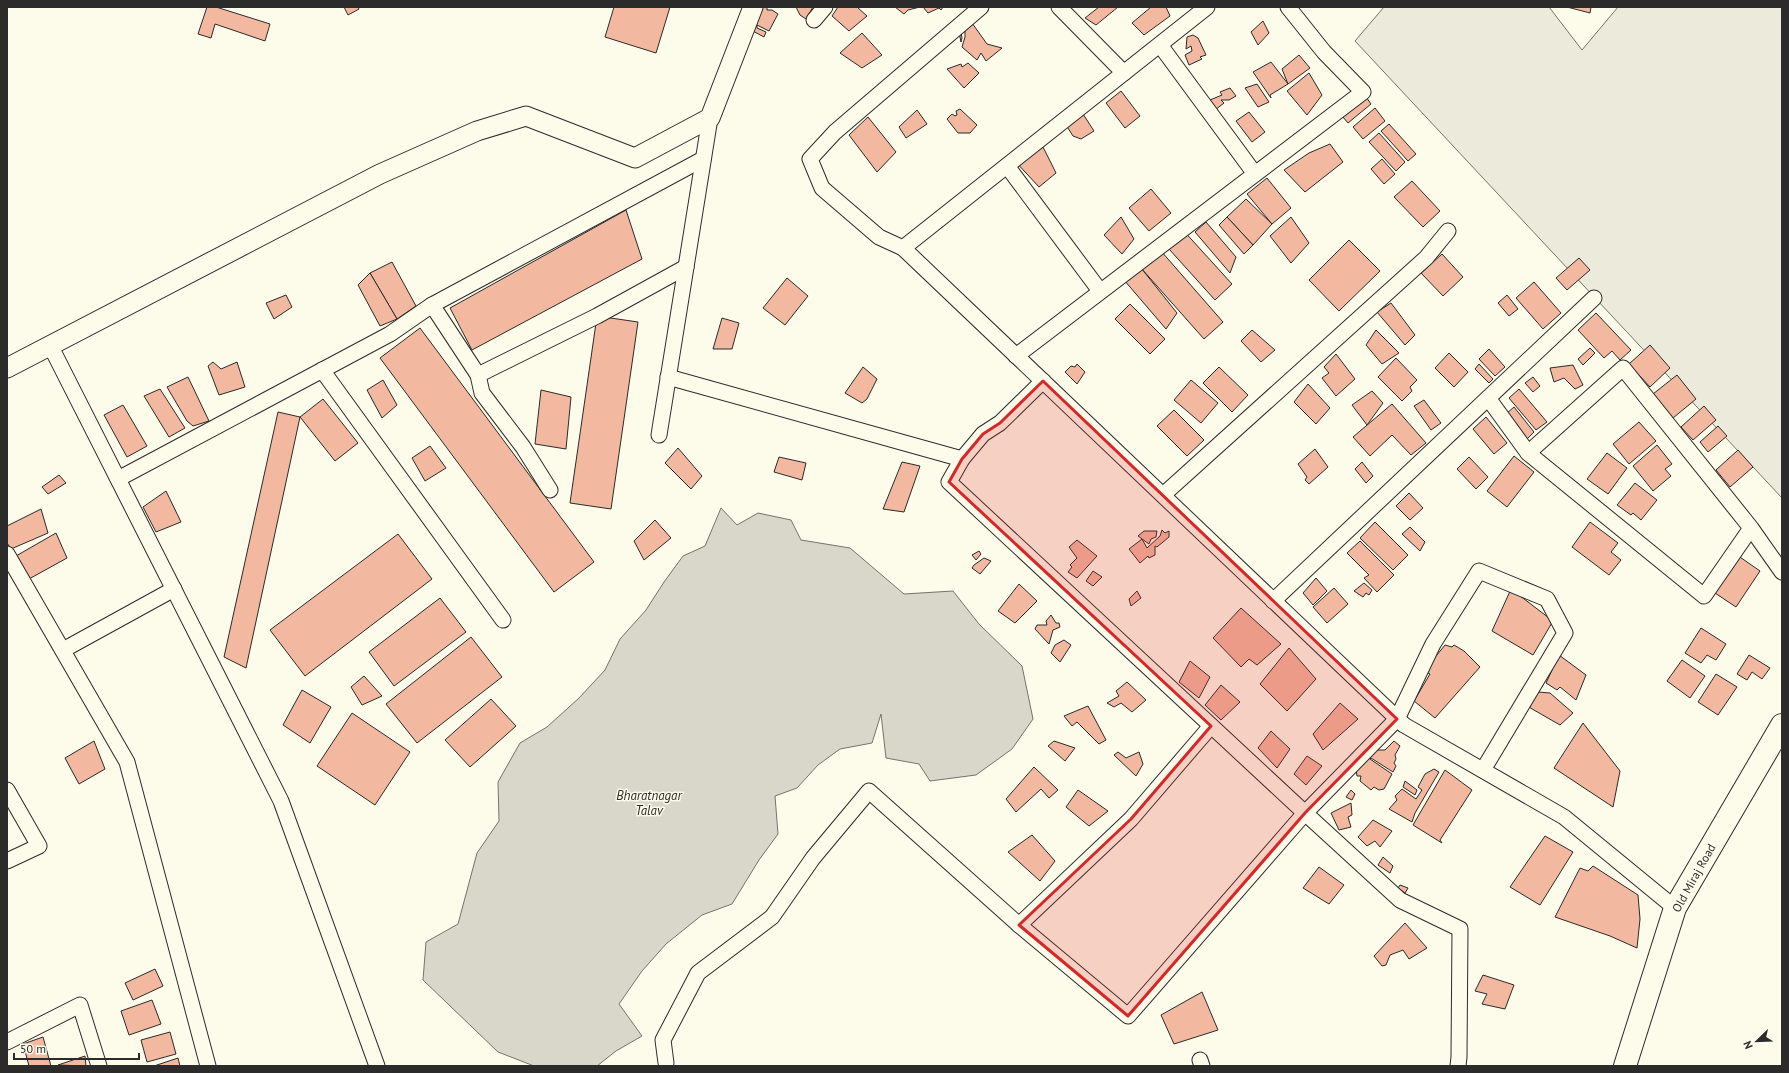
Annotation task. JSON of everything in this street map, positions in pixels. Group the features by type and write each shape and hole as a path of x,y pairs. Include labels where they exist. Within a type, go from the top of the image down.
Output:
{"main road":[{"name":"Old Miraj Road","path":"1625,1066 1675,908 1782,725"}],"street":[{"path":"659,435 710,118 753,7"},
{"path":"814,20 825,7"},
{"path":"981,7 835,132 810,160 822,188 879,237 903,248 1404,725 1564,817 1675,908"},
{"path":"1059,7 1124,73"},
{"path":"1016,356 1363,92 1324,52 1288,7"},
{"path":"903,248 1160,45 1198,10"},
{"path":"1160,45 1254,174"},
{"path":"7,368 380,174 477,131 526,116 635,158 710,118"},
{"path":"118,479 390,334 432,305 703,160"},
{"path":"1007,166 1100,291"},
{"path":"1162,495 1426,258 1448,231"},
{"path":"478,375 597,316 686,267"},
{"path":"1273,600 1594,298"},
{"path":"432,305 478,375 482,393 523,447 550,490"},
{"path":"50,345 281,801 377,1066"},
{"path":"1528,453 1623,368 1770,552 1782,572"},
{"path":"322,370 503,620"},
{"path":"668,377 962,459"},
{"path":"1043,382 1000,423 983,434 962,459 949,482 1400,900 1460,928 1460,1057 1458,1066"},
{"path":"1488,398 1528,453 1704,596 1750,528"},
{"path":"7,554 127,762 208,1066"},
{"path":"665,1065 662,1040 698,973 772,917 814,858 869,791 1019,925 1128,1016 1305,813 1397,719 1433,644 1479,571 1547,599 1565,633 1483,770"},
{"path":"63,650 174,589"},
{"path":"1019,925 1131,819 1211,726"},
{"path":"7,790 39,846 7,860"},
{"path":"7,1042 80,1005 99,1066"}],"highlighted area":[{"path":"1043,381 1397,719 1305,813 1128,1016 1019,925 1131,819 1211,726 949,482 962,459 983,434 1000,423"}],"shaded area":[{"path":"1384,7 1549,7 1582,50 1618,7 1782,7 1782,498 1355,41"}],"water":[{"name":"Bharatnagar Talav","path":"721,508 737,525 758,513 791,520 801,540 850,548 904,594 953,591 979,624 1022,666 1033,719 1012,749 976,775 930,781 919,764 886,758 881,714 872,743 840,749 818,765 797,788 775,796 778,834 759,860 732,904 702,915 666,944 642,971 619,1004 642,1036 616,1051 597,1066 534,1066 498,1052 423,980 426,942 458,924 477,853 499,821 498,782 520,743 547,727 579,698 605,670 620,639 646,610 683,556 705,546"}],"building":[{"path":"207,7 216,7 270,24 265,41 215,24 211,38 198,34"},
{"path":"344,7 358,7 359,9 348,15"},
{"path":"614,7 670,7 656,53 605,37"},
{"path":"763,7 767,7 767,10 772,10 778,14 769,31 757,25 757,28 766,32 764,37 751,30"},
{"path":"796,7 813,7 806,19 800,15"},
{"path":"838,7 857,7 867,16 849,31 832,16"},
{"path":"895,7 920,7 908,10 904,14"},
{"path":"923,7 943,7 941,10 939,8 928,13"},
{"path":"1099,7 1118,7 1096,25 1085,18"},
{"path":"1151,7 1166,7 1170,16 1144,35 1132,23"},
{"path":"1567,7 1591,7 1590,13"},
{"path":"1263,21 1269,33 1258,45 1251,32"},
{"path":"972,23 987,44 1002,48 986,61 981,53 977,60 962,47 965,31 961,33 961,42 959,32"},
{"path":"862,33 882,55 862,68 840,53"},
{"path":"1193,35 1198,38 1206,55 1200,57 1202,59 1189,65 1185,55 1192,51 1191,46 1186,49 1187,37"},
{"path":"1299,55 1310,68 1288,84 1282,69"},
{"path":"1271,62 1288,84 1270,95 1271,98 1253,72"},
{"path":"968,63 979,73 964,88 947,69 961,64 962,67"},
{"path":"1309,73 1322,95 1307,115 1287,91"},
{"path":"1257,84 1269,102 1258,107 1245,88"},
{"path":"1230,88 1236,96 1229,100 1221,100 1224,103 1215,110 1210,100 1222,95 1220,92"},
{"path":"1121,91 1140,116 1125,128 1106,103"},
{"path":"1366,97 1371,104 1348,123 1342,116"},
{"path":"1375,108 1385,121 1363,139 1353,127"},
{"path":"960,109 977,125 970,133 958,133 947,119 952,114 955,116 957,115 956,111"},
{"path":"917,110 927,124 906,138 899,127"},
{"path":"1249,112 1265,132 1252,142 1236,121"},
{"path":"1083,114 1094,131 1081,139 1073,136 1066,125"},
{"path":"868,117 896,152 877,172 849,135"},
{"path":"1389,124 1416,154 1408,161 1381,131"},
{"path":"1379,133 1405,162 1396,171 1369,142"},
{"path":"1330,144 1343,162 1305,192 1284,170 1309,153"},
{"path":"1042,145 1056,173 1039,187 1014,160"},
{"path":"1382,159 1395,174 1384,184 1371,169"},
{"path":"1267,178 1291,208 1272,224 1247,194"},
{"path":"1412,181 1440,211 1423,227 1394,197"},
{"path":"1151,189 1171,213 1149,231 1129,208"},
{"path":"1246,199 1272,224 1253,245 1227,217"},
{"path":"626,210 642,259 472,350 450,308"},
{"path":"1121,217 1134,239 1122,254 1104,235"},
{"path":"1227,217 1253,245 1244,254 1219,225"},
{"path":"1291,217 1309,243 1291,263 1270,236"},
{"path":"1206,222 1236,257 1230,273 1195,232"},
{"path":"1182,229 1232,284 1215,300 1169,249"},
{"path":"1349,240 1380,271 1339,311 1309,280"},
{"path":"1161,251 1223,322 1204,339 1141,268"},
{"path":"1442,254 1463,277 1443,296 1421,273"},
{"path":"1579,258 1590,270 1567,290 1556,278"},
{"path":"392,262 416,306 397,319 370,273"},
{"path":"1141,268 1177,313 1166,329 1124,280"},
{"path":"370,273 397,319 380,326 358,285"},
{"path":"787,278 808,296 785,325 763,308"},
{"path":"1534,282 1561,313 1543,329 1516,298"},
{"path":"286,295 292,307 274,319 266,303"},
{"path":"1507,295 1518,309 1509,316 1498,303"},
{"path":"1391,303 1415,335 1405,345 1377,312"},
{"path":"1130,304 1165,339 1150,354 1115,319"},
{"path":"1596,313 1631,350 1620,360 1612,351 1604,358 1578,330"},
{"path":"597,316 638,322 611,509 570,503"},
{"path":"722,318 739,323 732,349 713,349"},
{"path":"420,328 594,562 554,592 380,358"},
{"path":"1252,330 1275,350 1261,362 1241,341"},
{"path":"1376,330 1399,353 1382,364 1366,345"},
{"path":"1650,345 1670,368 1650,387 1629,364"},
{"path":"1590,348 1595,353 1583,365 1578,359"},
{"path":"1489,349 1505,367 1495,376 1479,359"},
{"path":"1449,353 1468,372 1454,387 1435,368"},
{"path":"1336,354 1355,379 1336,396 1322,378 1329,373 1324,367"},
{"path":"1396,358 1417,380 1410,387 1412,391 1402,401 1378,377"},
{"path":"213,362 221,369 237,362 245,387 219,395 208,366"},
{"path":"1077,364 1085,372 1077,384 1065,372 1071,366 1075,367"},
{"path":"1479,364 1493,379 1489,383 1475,369"},
{"path":"1573,365 1583,385 1575,389 1564,378 1554,382 1550,368"},
{"path":"863,367 877,379 867,399 862,403 845,393"},
{"path":"1219,367 1248,395 1232,412 1203,383"},
{"path":"1677,375 1696,399 1673,418 1653,394"},
{"path":"188,377 209,421 193,426 187,421 167,387"},
{"path":"1533,377 1540,386 1533,392 1525,383"},
{"path":"383,380 397,405 382,418 367,390"},
{"path":"1191,380 1218,403 1201,423 1174,400"},
{"path":"1308,384 1330,408 1316,424 1294,402"},
{"path":"160,389 185,428 169,437 144,396"},
{"path":"1519,389 1547,422 1536,430 1509,398"},
{"path":"541,390 571,397 566,449 535,444"},
{"path":"1372,391 1383,403 1367,425 1352,405"},
{"path":"323,399 358,443 335,461 300,417"},
{"path":"1424,400 1441,423 1431,430 1414,406"},
{"path":"1392,404 1426,443 1411,455 1392,435 1370,456 1353,437"},
{"path":"123,405 147,446 127,457 104,415"},
{"path":"1704,406 1716,420 1693,440 1681,427"},
{"path":"1514,407 1534,432 1526,440 1506,414"},
{"path":"1174,410 1204,440 1187,456 1157,426"},
{"path":"278,412 300,417 246,668 224,657"},
{"path":"1486,417 1507,443 1494,454 1473,429"},
{"path":"1639,422 1656,441 1629,464 1613,444"},
{"path":"1718,426 1727,436 1708,452 1700,442"},
{"path":"1657,445 1672,464 1665,469 1671,476 1653,491 1633,466"},
{"path":"430,446 446,468 425,481 412,458"},
{"path":"678,448 702,476 691,489 665,463"},
{"path":"1315,449 1328,467 1309,484 1305,480 1307,477 1298,464"},
{"path":"1738,450 1753,467 1730,487 1716,470"},
{"path":"1607,453 1627,468 1608,494 1587,479"},
{"path":"1514,456 1534,472 1507,507 1487,491"},
{"path":"779,457 806,463 802,480 774,472"},
{"path":"1469,457 1488,477 1476,489 1457,469"},
{"path":"902,462 920,466 904,512 883,509"},
{"path":"1362,462 1373,476 1366,483 1355,469"},
{"path":"59,475 66,483 48,494 42,487"},
{"path":"1635,483 1657,500 1641,520 1633,513 1631,515 1617,505"},
{"path":"166,491 181,522 156,532 143,507"},
{"path":"1409,493 1423,508 1410,520 1396,506"},
{"path":"41,509 48,533 11,549 7,543 7,526"},
{"path":"655,520 671,538 644,560 634,541"},
{"path":"1375,522 1408,555 1393,570 1360,538"},
{"path":"1590,522 1618,543 1611,552 1621,560 1609,575 1572,547"},
{"path":"1410,527 1425,542 1420,551 1402,534"},
{"path":"1162,530 1165,533 1169,531 1169,537 1157,547 1155,546 1155,555 1149,558 1148,556 1140,563 1129,549 1142,539 1147,548 1160,536"},
{"path":"1144,531 1157,531 1156,537 1151,539 1149,544 1138,536"},
{"path":"56,533 67,558 29,579 16,556"},
{"path":"398,534 432,579 305,676 270,630"},
{"path":"1077,540 1097,556 1077,578 1068,572 1072,567 1070,565 1077,558 1069,547"},
{"path":"1360,541 1394,575 1377,592 1364,578 1369,575 1347,553"},
{"path":"979,551 981,554 976,560 972,555"},
{"path":"1737,555 1760,571 1736,607 1712,591"},
{"path":"984,558 991,561 980,574 972,568"},
{"path":"1093,571 1102,577 1093,586 1086,581"},
{"path":"1316,578 1327,591 1313,605 1303,593"},
{"path":"1364,583 1372,590 1369,595 1366,593 1363,597 1354,591"},
{"path":"1019,584 1037,601 1015,623 998,611"},
{"path":"1334,588 1348,604 1327,623 1313,607"},
{"path":"1511,589 1553,621 1533,655 1492,631"},
{"path":"1137,591 1141,598 1131,606 1129,599"},
{"path":"440,598 466,632 394,686 369,652"},
{"path":"1241,608 1281,644 1257,665 1249,659 1241,667 1213,638"},
{"path":"1051,615 1056,623 1059,623 1060,627 1053,630 1049,644 1035,629 1037,625 1047,625 1046,621"},
{"path":"1701,628 1726,644 1716,660 1707,655 1701,663 1685,653"},
{"path":"471,637 502,677 417,743 386,704"},
{"path":"1064,640 1071,645 1060,662 1051,653 1055,645"},
{"path":"1445,645 1452,647 1454,645 1464,651 1480,667 1435,718 1414,701 1430,674 1424,671"},
{"path":"1289,648 1316,679 1287,711 1260,684"},
{"path":"1559,655 1586,675 1576,700 1560,687 1557,690 1546,683"},
{"path":"1749,655 1770,668 1762,679 1752,672 1747,680 1737,674"},
{"path":"1682,660 1705,676 1690,698 1667,681"},
{"path":"1190,661 1210,677 1199,698 1179,682"},
{"path":"1716,674 1737,687 1718,715 1698,702"},
{"path":"364,676 382,696 362,705 351,687"},
{"path":"1127,682 1146,700 1132,712 1121,703 1114,707 1107,703 1119,696 1116,691"},
{"path":"1221,685 1240,702 1221,720 1205,705"},
{"path":"302,690 331,707 310,743 283,725"},
{"path":"1538,692 1550,693 1573,713 1560,725 1527,706"},
{"path":"491,699 516,726 470,767 445,740"},
{"path":"1340,703 1358,719 1323,750 1313,734"},
{"path":"1088,706 1106,740 1099,744 1077,722 1072,726 1064,716"},
{"path":"352,713 410,752 375,805 317,766"},
{"path":"1583,723 1620,771 1613,807 1554,768"},
{"path":"1271,731 1290,749 1277,768 1258,748"},
{"path":"94,741 105,769 79,784 65,758"},
{"path":"1054,741 1075,748 1065,761 1048,746"},
{"path":"1394,741 1400,746 1395,755 1396,759 1394,763 1396,766 1393,772 1371,758 1370,759 1392,774 1384,789 1379,790 1374,787 1371,790 1360,781 1361,776 1357,776 1356,769 1369,750 1385,750"},
{"path":"1118,752 1126,758 1139,752 1143,764 1136,776 1114,755"},
{"path":"1307,756 1322,766 1306,785 1294,774"},
{"path":"1034,767 1058,790 1049,798 1041,789 1016,812 1006,799"},
{"path":"1434,769 1439,772 1415,813 1412,822 1389,809 1397,800 1395,796 1402,789 1416,799 1422,790 1418,787 1425,774"},
{"path":"1445,770 1472,790 1440,840 1442,843 1413,825"},
{"path":"1405,781 1417,790 1415,795 1403,787"},
{"path":"1078,790 1108,811 1089,826 1066,807"},
{"path":"1351,790 1355,794 1352,800 1346,797"},
{"path":"1351,803 1352,815 1348,817 1351,827 1339,830 1331,813"},
{"path":"1373,820 1392,831 1380,847 1375,841 1367,846 1358,837"},
{"path":"1032,835 1055,861 1040,881 1008,852"},
{"path":"1545,836 1573,852 1540,905 1510,887"},
{"path":"1383,857 1393,866 1390,873 1378,865"},
{"path":"1593,866 1638,895 1640,919 1637,948 1610,936 1555,917 1580,868 1588,871"},
{"path":"1319,867 1344,885 1329,904 1303,888"},
{"path":"1400,885 1408,888 1405,893 1398,888"},
{"path":"1405,923 1427,948 1409,959 1403,950 1390,955 1386,965 1382,966 1374,956"},
{"path":"155,969 163,986 133,1000 125,983"},
{"path":"1483,975 1514,985 1505,1009 1482,1004 1487,994 1475,991"},
{"path":"1202,992 1218,1030 1174,1044 1161,1015"},
{"path":"152,1000 161,1024 129,1035 121,1011"},
{"path":"170,1032 176,1054 147,1062 141,1040"},
{"path":"43,1037 51,1066 29,1066 23,1044"},
{"path":"85,1056 86,1066 58,1065"},
{"path":"178,1058 180,1066 154,1066"}]}
